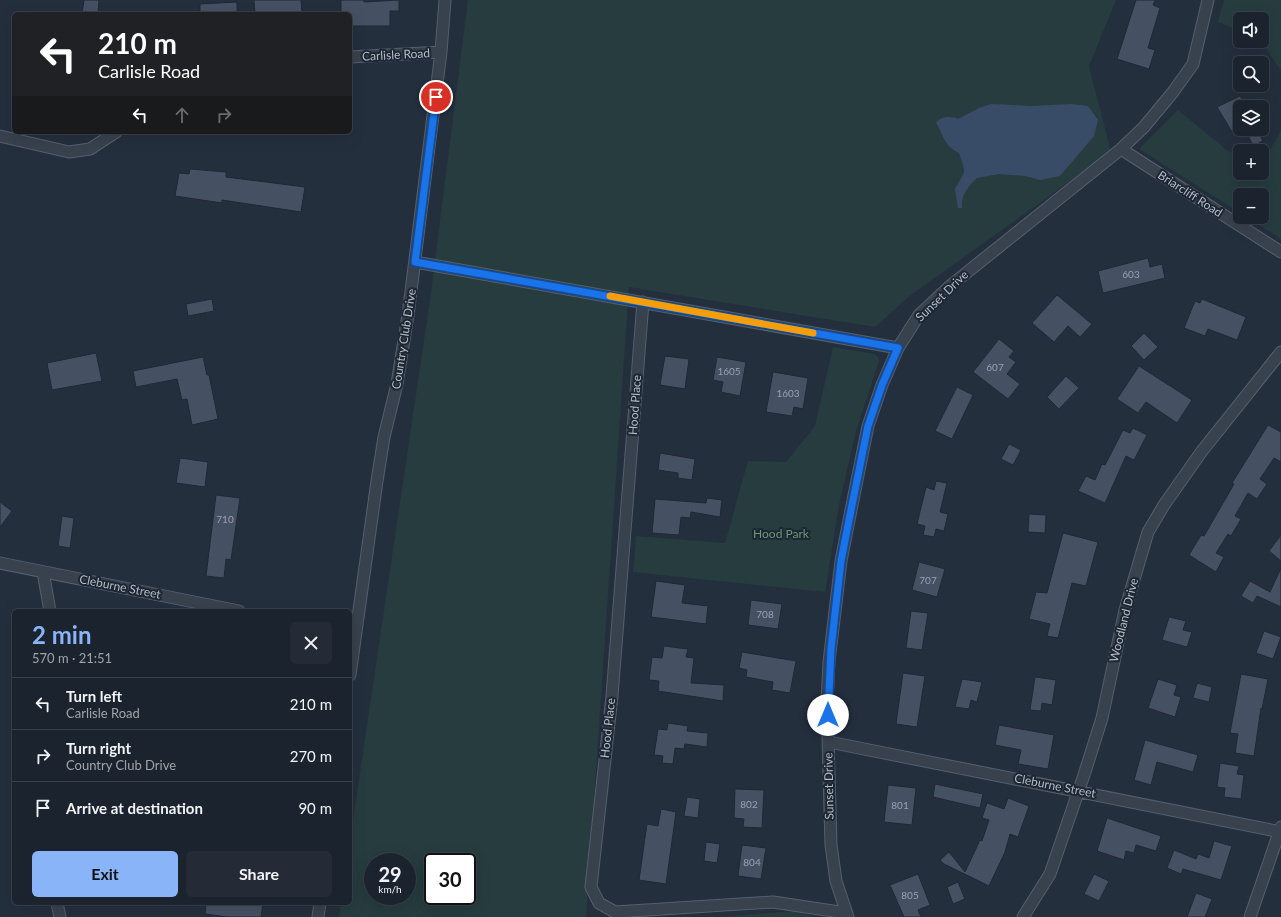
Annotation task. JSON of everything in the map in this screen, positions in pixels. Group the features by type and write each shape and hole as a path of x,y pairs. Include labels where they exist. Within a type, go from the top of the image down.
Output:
{"street":[{"name":"Country Club Drive","path":"352,648 376,481 384,437 397,384 415,262 441,52 445,0"},
{"name":"Sunset Drive","path":"847,915 836,881 831,845 827,702 829,662 841,561 868,426 882,385 898,348 919,315 950,286 1120,149 1144,127 1173,92 1193,64 1208,0"},
{"name":"Carlisle Road","path":"352,57 441,52"},
{"path":"0,136 69,152 90,149 113,134"},
{"name":"Briarcliff Road","path":"1120,149 1281,252"},
{"path":"415,262 898,348"},
{"name":"Hood Place","path":"643,302 612,696 591,886 599,903 615,912 773,902 847,915"},
{"name":"Woodland Drive","path":"1024,917 1050,874 1079,790 1102,718 1125,610 1141,551 1148,532 1164,505 1202,451 1281,352"},
{"name":"Cleburne Street","path":"0,563 229,609"},
{"path":"43,572 50,609"},
{"name":"Cleburne Street","path":"828,742 1281,830"},
{"path":"1250,917 1281,830"},
{"path":"57,905 60,917"},
{"path":"318,917 320,905"}],"green space":[{"path":"468,0 1116,0 1089,66 1111,152 911,295 875,327 629,287 586,917 339,917 341,905 352,905 352,826 430,300"},
{"path":"1224,0 1281,0 1281,71 1266,48 1269,48 1269,12 1233,12 1233,28 1218,22"},
{"path":"1178,110 1229,152 1233,152 1233,180 1269,180 1269,152 1281,131 1281,239 1257,224 1269,224 1269,188 1233,188 1233,209 1139,149"},
{"name":"Hood Park","path":"833,347 874,354 878,357 879,361 856,431 839,505 825,592 633,572 636,536 725,543 748,461 786,462 815,426"},
{"path":"797,911 815,917 716,917"}],"water":[{"path":"991,104 1031,106 1071,104 1088,106 1098,120 1094,136 1060,176 1040,180 1025,176 999,174 977,178 968,187 962,199 962,208 958,208 955,189 963,175 964,169 959,153 947,144 936,123 946,117 958,119 979,108"}],"building":[{"path":"84,0 99,0 98,12 82,12"},
{"path":"254,0 301,0 302,12 255,12"},
{"path":"341,0 364,0 364,2 399,0 399,11 390,11 390,26 352,26 352,12 341,12"},
{"path":"1136,0 1155,0 1153,5 1160,8 1148,48 1155,50 1149,69 1117,59"},
{"path":"237,2 237,12 200,12 200,4"},
{"path":"1240,96 1242,100 1233,100 1233,132 1232,132 1217,107"},
{"path":"1248,136 1260,136 1263,141 1257,144 1252,144"},
{"path":"190,169 226,172 226,177 305,187 301,212 222,200 222,203 175,196 179,173 189,174"},
{"path":"1148,258 1150,267 1162,264 1165,278 1103,293 1098,271"},
{"path":"1057,295 1092,324 1080,337 1068,326 1054,342 1032,323"},
{"path":"212,299 214,311 188,316 186,304"},
{"path":"1202,299 1246,317 1237,340 1208,329 1205,336 1184,328 1195,301 1200,303"},
{"path":"1144,333 1158,347 1144,360 1131,346"},
{"path":"999,339 1014,351 1009,357 1016,362 1007,374 1020,384 1008,399 973,372"},
{"path":"96,353 102,381 52,390 47,363"},
{"path":"665,356 689,359 685,389 660,385"},
{"path":"203,357 207,375 209,375 218,419 192,425 187,399 182,400 177,379 136,387 133,371"},
{"path":"717,357 746,362 740,396 721,392 723,382 713,380"},
{"path":"1139,366 1192,400 1177,423 1146,402 1138,413 1117,399"},
{"path":"773,372 808,378 803,409 794,407 792,416 766,412"},
{"path":"1066,376 1079,388 1059,409 1047,397"},
{"path":"957,387 973,395 952,439 935,431"},
{"path":"1268,425 1281,432 1281,462 1274,458 1260,479 1267,484 1257,499 1248,493 1235,516 1241,519 1231,536 1228,534 1216,553 1224,557 1216,572 1189,555 1201,535 1204,536 1234,484 1232,483"},
{"path":"1133,428 1147,435 1134,460 1126,456 1105,503 1078,491 1086,476 1095,480 1102,464 1105,465 1123,430 1130,433"},
{"path":"1009,444 1021,450 1013,465 1001,459"},
{"path":"660,453 695,459 692,480 678,478 678,473 658,470"},
{"path":"180,458 208,462 205,487 176,483"},
{"path":"936,481 947,483 940,512 948,514 944,531 936,529 934,537 923,535 925,526 917,524 926,487 934,490"},
{"path":"216,495 240,498 231,560 226,559 224,578 206,576"},
{"path":"707,498 722,500 720,517 691,512 690,518 681,517 679,535 652,533 655,499 706,503"},
{"path":"0,502 12,511 0,527"},
{"path":"1029,514 1046,515 1045,533 1028,532"},
{"path":"62,516 74,518 70,548 58,546"},
{"path":"1063,533 1098,542 1086,586 1072,583 1058,638 1047,636 1050,624 1029,619 1036,592 1047,593"},
{"path":"1281,535 1281,561 1269,551"},
{"path":"919,562 945,569 937,597 912,590"},
{"path":"1281,568 1281,607 1257,596 1253,603 1241,596 1250,581 1270,592"},
{"path":"656,581 685,585 682,603 708,606 706,624 651,617"},
{"path":"751,600 782,604 778,629 748,625"},
{"path":"911,611 928,613 922,650 906,648"},
{"path":"1169,617 1186,621 1183,630 1192,632 1187,647 1162,640"},
{"path":"1264,631 1281,637 1273,659 1256,653"},
{"path":"664,646 688,649 686,657 694,658 691,683 724,685 723,701 658,691 659,681 649,680 652,657 662,658"},
{"path":"742,652 796,661 790,693 772,690 773,682 746,677 747,670 739,668"},
{"path":"903,673 925,676 917,727 896,724"},
{"path":"1241,674 1268,679 1262,709 1261,708 1254,756 1235,753 1238,734 1230,733"},
{"path":"1035,677 1056,680 1052,705 1042,703 1041,711 1030,710"},
{"path":"962,679 982,682 977,702 971,700 969,709 955,707"},
{"path":"1158,679 1177,685 1174,695 1181,697 1175,717 1148,708"},
{"path":"1197,683 1212,687 1209,702 1193,698"},
{"path":"668,723 688,726 687,731 708,733 707,747 685,744 684,749 675,748 673,764 662,763 663,756 654,755 658,729 667,730"},
{"path":"999,725 1054,735 1048,769 1018,764 1021,750 995,745"},
{"path":"1145,740 1198,755 1193,772 1157,762 1151,785 1134,780"},
{"path":"1220,763 1239,766 1237,774 1244,775 1241,799 1224,797 1225,788 1217,787"},
{"path":"935,784 983,794 980,808 933,797"},
{"path":"888,785 916,788 912,825 884,822"},
{"path":"735,789 764,790 762,828 743,827 744,819 734,818"},
{"path":"687,797 700,799 698,818 684,816"},
{"path":"1008,798 1029,806 1018,837 1010,834 1005,852 989,886 944,864 940,860 949,852 965,872 980,840 982,841 989,820 982,818 987,803 1004,809"},
{"path":"661,809 676,812 666,884 639,880 647,824 658,826"},
{"path":"1107,818 1161,836 1156,851 1136,845 1134,853 1126,851 1124,860 1097,851"},
{"path":"1214,841 1232,846 1221,880 1183,869 1181,874 1167,868 1174,850 1196,859 1198,854 1209,858"},
{"path":"706,842 720,844 717,863 704,861"},
{"path":"742,845 766,848 761,879 738,876"},
{"path":"918,874 930,905 918,910 921,917 904,917 890,885"},
{"path":"1094,874 1109,881 1099,901 1084,894"},
{"path":"958,882 965,899 953,904 947,887"},
{"path":"1196,893 1212,899 1205,917 1187,917"},
{"path":"206,905 263,905 261,917 227,917 205,914"}],"slow traffic":[{"path":"610,296 813,333"}],"route":[{"path":"436,97 415,262 898,348 882,385 868,426 841,561 829,662 827,702 828,715"}]}
